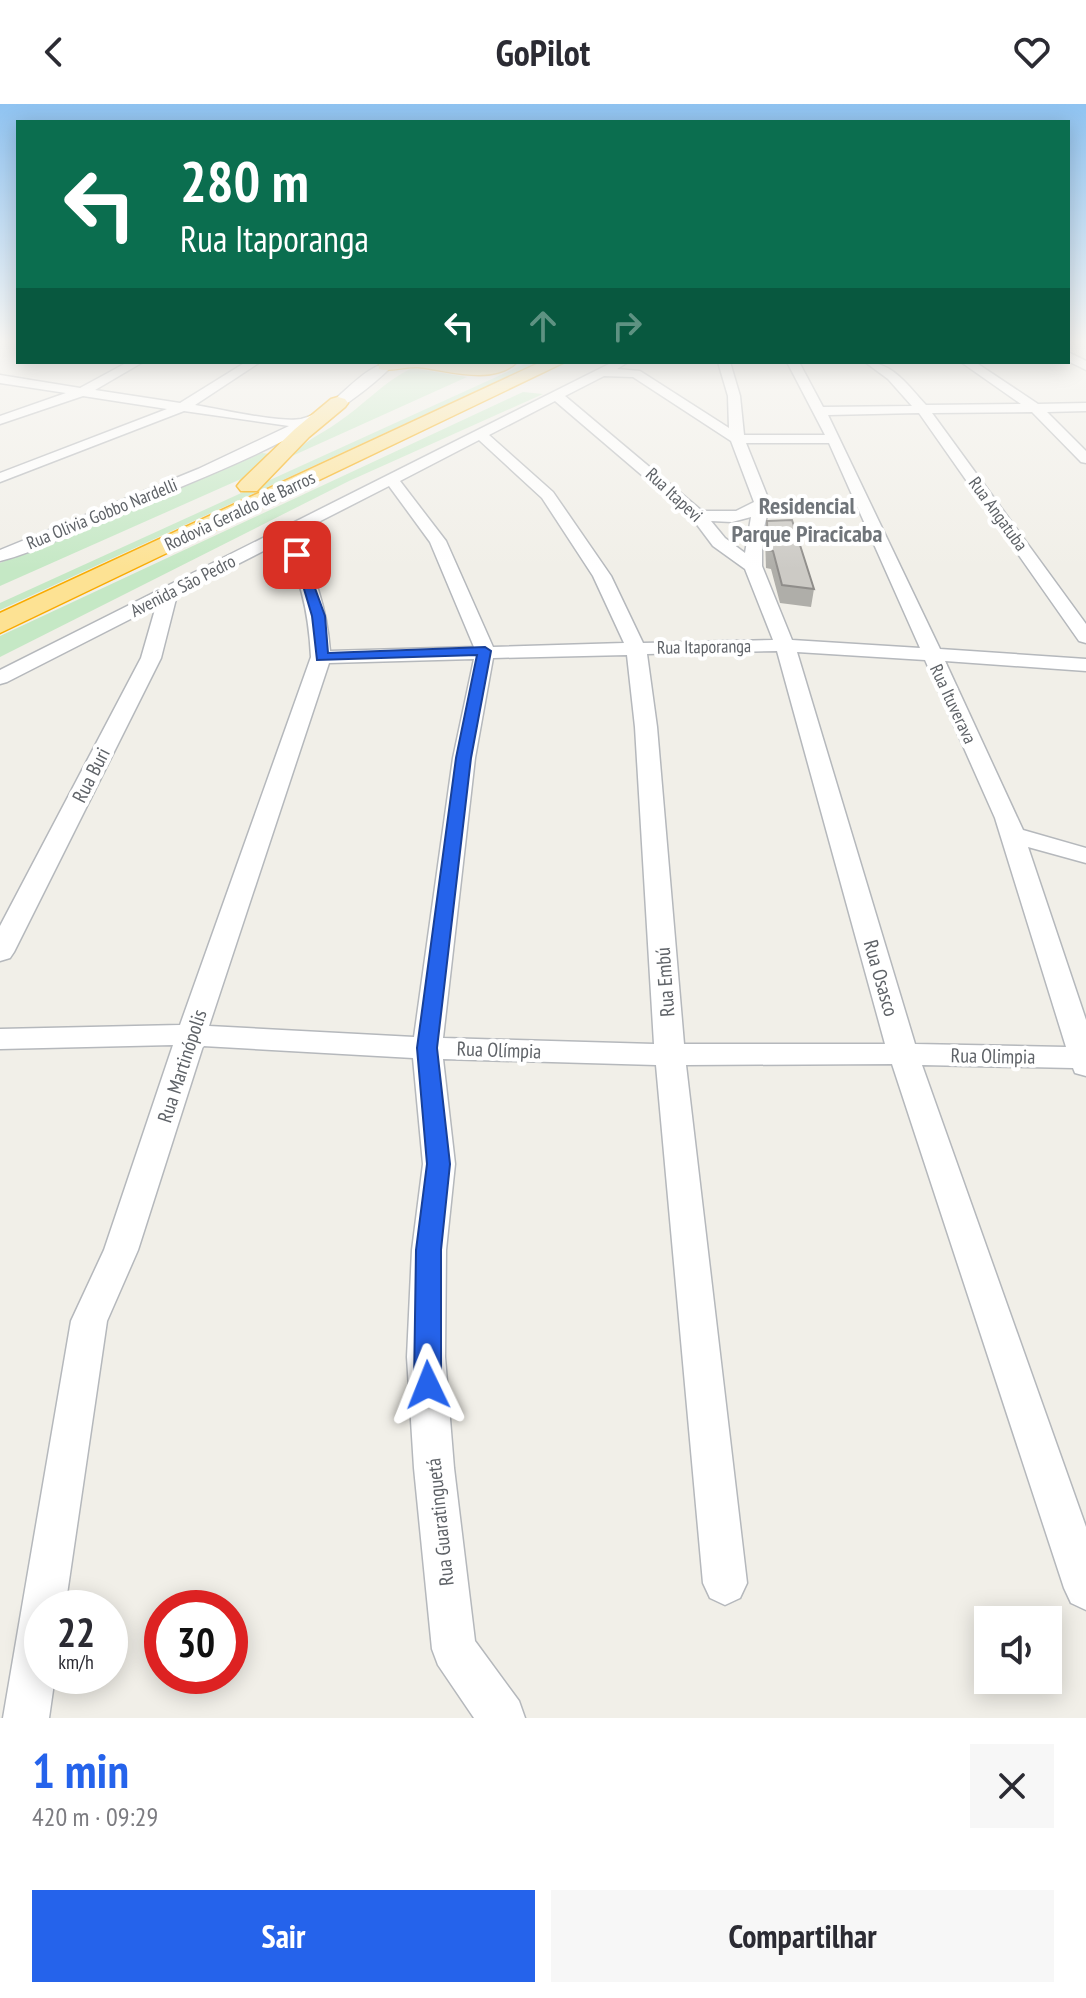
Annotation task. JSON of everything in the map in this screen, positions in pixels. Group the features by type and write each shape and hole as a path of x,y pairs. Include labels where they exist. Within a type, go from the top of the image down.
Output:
{"highway":[{"path":"249,486 296,431 315,418"},
{"name":"Rodovia Geraldo de Barros","path":"54,599 91,573 249,486 396,418"},
{"name":"Rodovia Geraldo de Barros","path":"0,624 437,418"}],"street":[{"path":"0,478 154,418"},
{"path":"228,418 296,431"},
{"name":"Rua Olivia Gobbo Nardelli","path":"0,556 296,431 318,429 334,418"},
{"name":"Avenida São Pedro","path":"0,678 512,418"},
{"name":"Rua Itapevi","path":"583,418 698,515 719,542 753,566"},
{"path":"705,418 737,439 834,439"},
{"path":"698,515 733,518 747,515 762,503 737,439 736,418"},
{"name":"Rua Ituverava","path":"823,418 1012,834 1084,1062"},
{"name":"Rua Angatuba","path":"929,418 1086,637"},
{"path":"1046,418 1086,459"},
{"name":"Rua Embú","path":"480,434 548,495 602,576 636,648 646,727 670,1055 725,1583"},
{"path":"391,479 438,541 485,651"},
{"name":"Rua Osasco","path":"762,503 754,536 753,566 785,645 903,1054 1086,1588"},
{"name":"Rua Martinópolis","path":"46,1590 89,1321 121,1250 246,869 321,657 318,616 297,555 284,534"},
{"name":"Rua Buri","path":"0,952 151,658 169,593"},
{"name":"Rua Itaporanga","path":"321,657 785,645 1086,665"},
{"name":"Rua Guaratinguetá","path":"485,651 464,758 427,1048 439,1164 429,1250 426,1357 435,1484 454,1649 502,1718"},
{"path":"1012,834 1086,856"},
{"name":"Rua Olímpia","path":"0,1039 192,1035 427,1048 670,1055 903,1054"},
{"name":"Rua Olimpia","path":"903,1054 1084,1062"},
{"path":"26,1718 30,1694"}],"green space":[{"path":"343,418 375,418 292,456"},
{"path":"405,418 417,418 0,610 0,603"},
{"path":"467,418 489,418 349,481 0,657 0,636"},
{"path":"262,453 270,454 250,475 0,586 0,563"}],"building":[{"path":"792,520 814,589 782,585 773,551 768,550 767,521"}],"district":[{"name":"Residencial Parque Piracicaba","path":"807,520"}],"route":[{"path":"297,555 318,616 321,657 485,651 464,758 427,1048 439,1164 429,1250 428,1385"}]}
